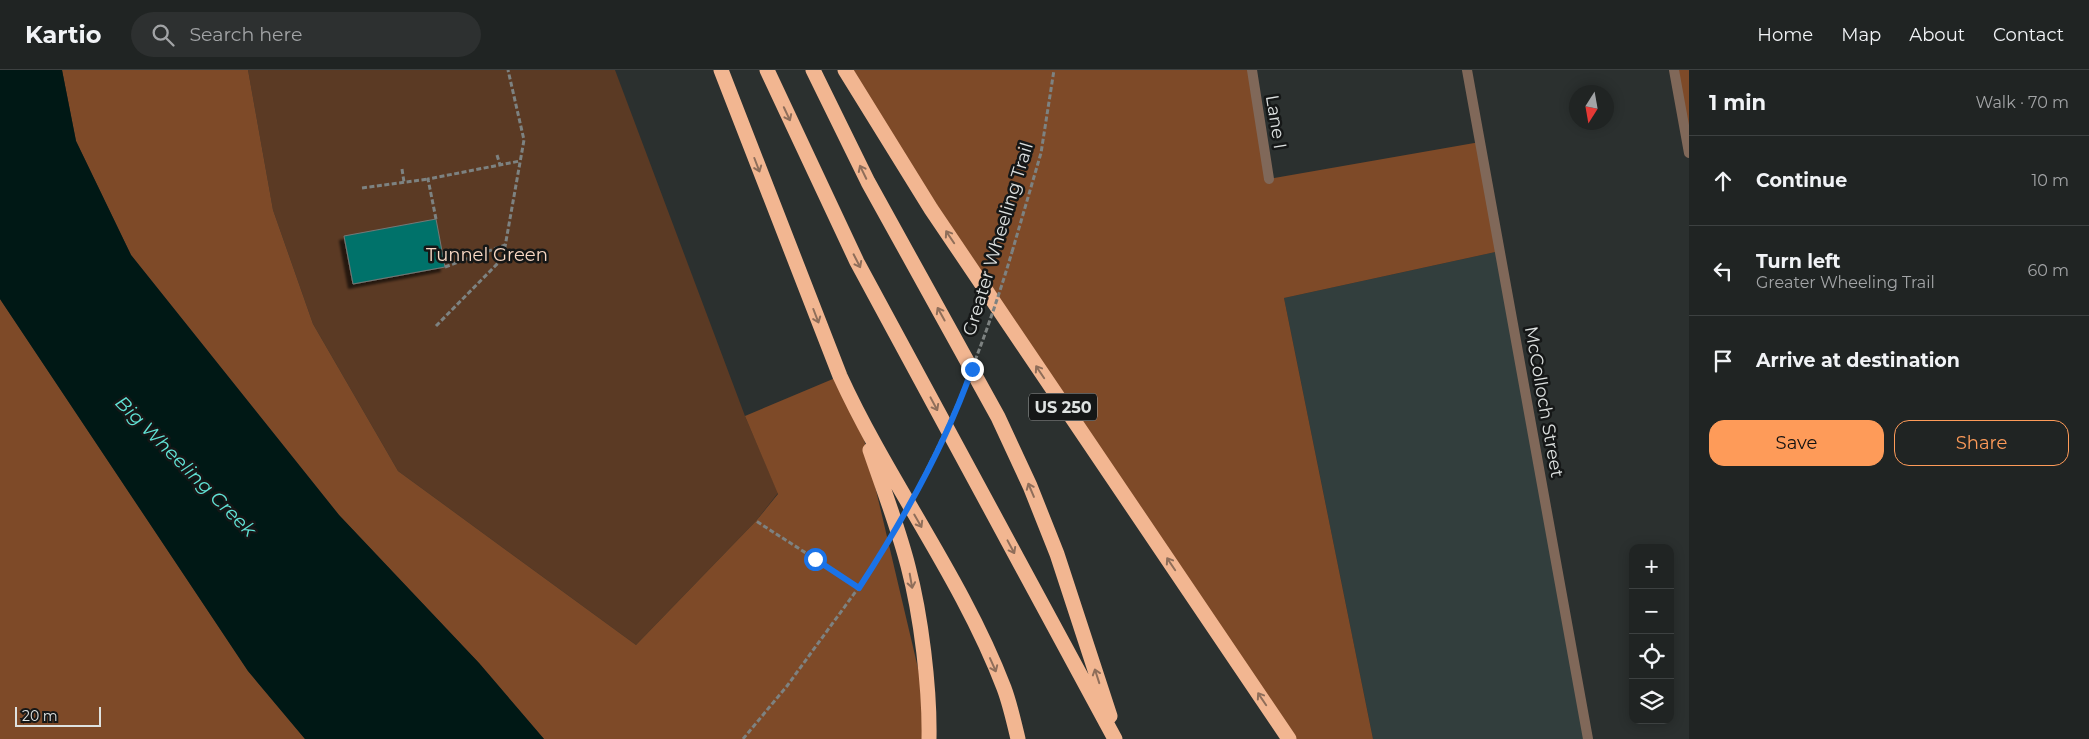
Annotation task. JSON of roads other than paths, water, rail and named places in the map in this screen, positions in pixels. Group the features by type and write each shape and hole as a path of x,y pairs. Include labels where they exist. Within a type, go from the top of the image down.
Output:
{"highway":[{"path":"721,70 836,367 859,418 972,616 1004,689 1018,739"},
{"path":"766,70 857,262 1116,739"},
{"path":"813,70 868,182 998,417 1030,486 1057,554 1116,739"},
{"name":"US 250","path":"845,70 936,217 1289,739"},
{"path":"859,418 908,566 922,644 930,719 930,739"}],"street":[{"name":"Lane I","path":"1252,70 1269,179"},
{"name":"McColloch Street","path":"1467,70 1588,739"},
{"path":"1674,70 1689,153"}],"water":[{"name":"Big Wheeling Creek","path":"0,70 62,70 76,141 131,255 339,515 479,663 544,739 305,739 248,671 0,299"}],"park label":[{"name":"Tunnel Green","path":"487,255"}]}
